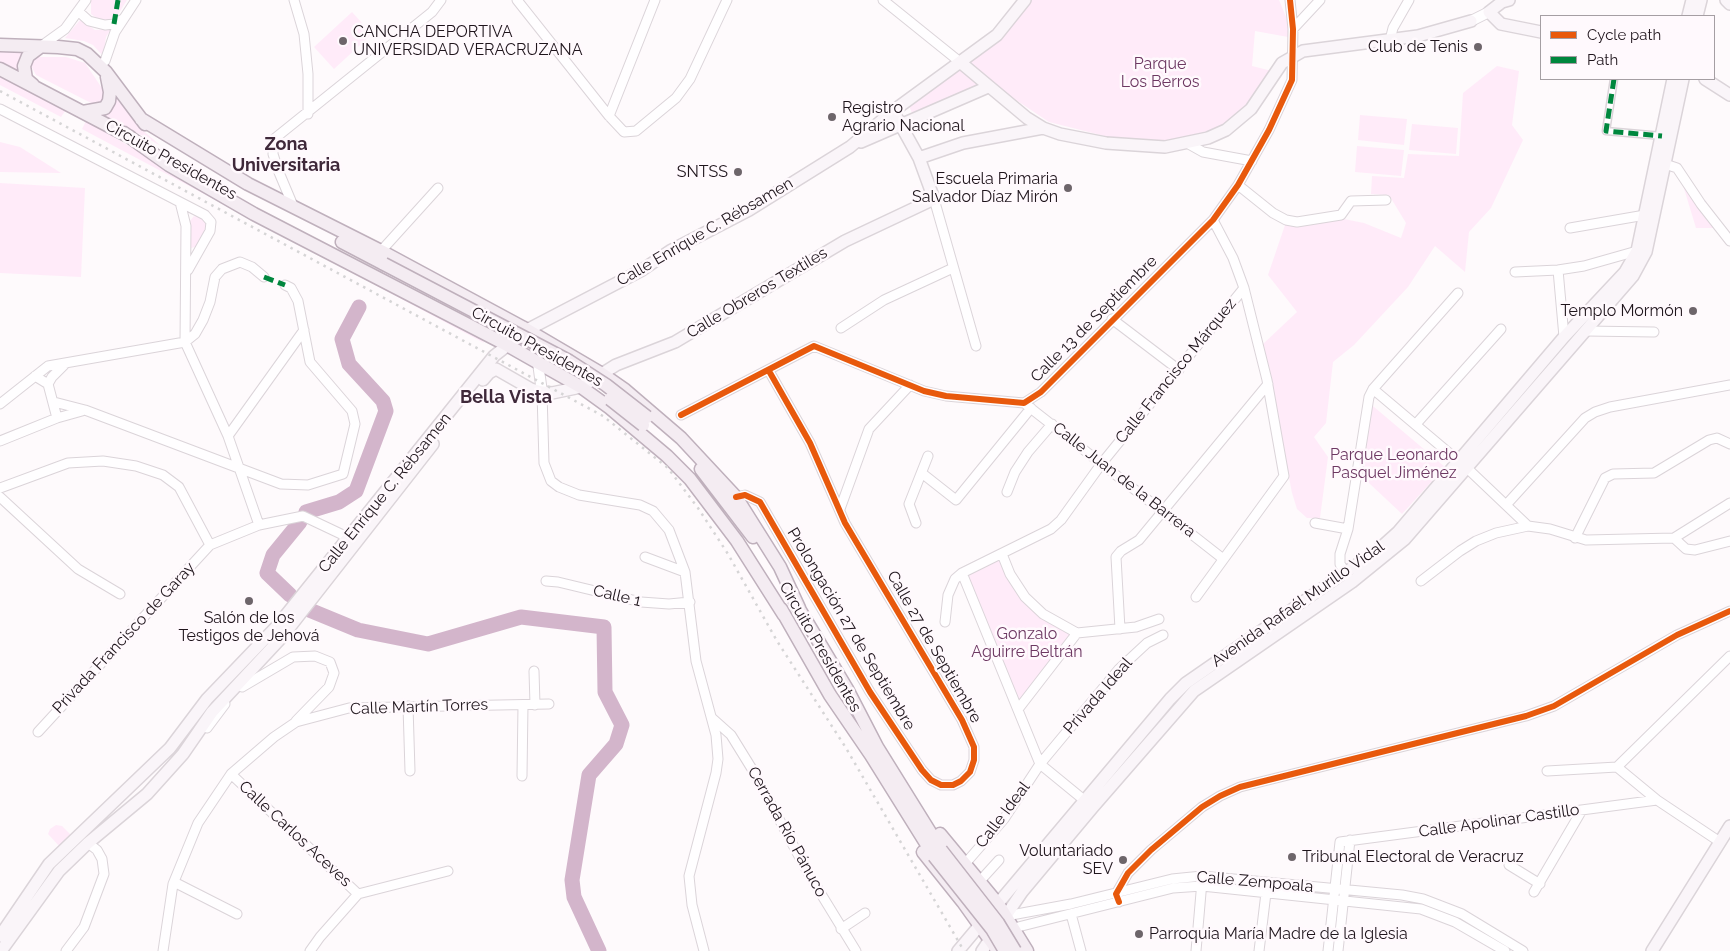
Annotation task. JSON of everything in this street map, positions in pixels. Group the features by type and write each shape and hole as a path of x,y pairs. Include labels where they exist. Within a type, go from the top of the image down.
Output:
{"main road":[{"name":"Calle Enrique C. Rébsamen","path":"1,951 59,871 88,843 147,794 183,754 212,712 240,686 282,637 351,542 490,360 527,330 642,270 670,251 748,210 850,147 893,111 997,35 1024,0"},
{"path":"1489,0 1489,12 1502,24 1540,32"},
{"path":"1489,12 1502,2 1509,0"},
{"path":"1688,15 1692,0"},
{"path":"1697,15 1701,0"},
{"path":"1726,0 1730,4"},
{"path":"960,62 988,87 1043,128 1060,134 1106,143 1164,147 1208,138 1239,121 1251,109 1282,63 1293,55 1318,47 1418,36 1471,21"},
{"name":"Circuito Presidentes","path":"0,45 77,49 87,54 102,68 141,119 158,136 219,176 568,361 606,385 702,470 725,498 799,608 847,688 877,747 938,853 998,923 1015,951"},
{"path":"36,89 26,79 24,66 28,56 40,47"},
{"path":"83,112 105,108 109,102 110,92 102,68"},
{"name":"Circuito Presidentes","path":"0,70 124,133 248,203 565,368 645,421 718,503 766,577 784,616 830,695 992,929 1005,951"},
{"name":"Avenida Rafaél Murillo Vidal","path":"1464,465 1586,331 1641,265 1646,252 1661,162 1662,136 1673,80"},
{"name":"Avenida Rafaél Murillo Vidal","path":"958,951 998,904 1038,865 1194,691 1405,539 1564,337 1625,272 1636,251 1683,80"},
{"path":"1707,80 1730,95"},
{"name":"Calle Enrique C. Rébsamen","path":"850,147 988,87"},
{"path":"893,111 919,158 934,199"},
{"path":"141,119 218,166 294,208 381,251 527,330 602,374 625,390 681,438 736,497 780,567 799,608"},
{"path":"919,158 963,143 1043,128"},
{"path":"124,133 169,165 254,214 507,345 581,387 610,408 667,456 690,479 737,541 784,616"},
{"name":"Calle Obreros Textiles","path":"581,387 616,365 674,342 845,241 934,199"},
{"path":"405,291 412,290 418,285 419,277 417,270"},
{"path":"434,307 431,300 433,292 438,287 446,286"},
{"path":"526,356 523,345 527,330"},
{"name":"Calle Enrique C. Rébsamen","path":"0,936 49,864 170,748 207,699 278,625 351,542 488,373 496,369 531,389 542,392 552,393 581,387"},
{"path":"610,408 606,398 608,390 616,387 625,390"},
{"name":"Avenida Rafaél Murillo Vidal","path":"982,951 1038,865 1084,800 1170,699 1186,684 1349,578"},
{"path":"847,688 883,740 944,841 998,904 1026,951"},
{"path":"830,695 919,846 998,951"},
{"path":"1652,951 1730,826"},
{"path":"963,902 971,900 978,894 981,884"}],"street":[{"path":"40,47 66,29 86,0"},
{"path":"102,68 116,32 136,0"},
{"path":"294,0 304,34 308,74 308,114"},
{"path":"294,208 273,154 274,139 308,114 432,12 441,0"},
{"path":"517,0 609,116 624,132 636,131 676,98 690,79 727,0"},
{"path":"609,116 655,0"},
{"path":"883,0 960,62"},
{"name":"Calle 13 de Septiembre","path":"923,474 956,500 1028,405 1213,220 1238,185 1252,161 1292,80 1293,29 1290,0"},
{"path":"1293,29 1320,0"},
{"path":"1390,40 1397,20 1409,0"},
{"path":"79,12 89,21 105,25 114,24 124,19"},
{"path":"1471,21 1489,12"},
{"path":"1614,80 1606,131 1662,136"},
{"path":"0,109 205,215 211,222 210,230 187,272"},
{"path":"1187,143 1203,152 1252,161"},
{"path":"1661,162 1677,168 1701,204 1730,241"},
{"path":"1238,185 1273,213 1286,220 1297,222 1341,216 1351,202 1386,200"},
{"path":"381,251 438,188"},
{"path":"934,199 976,346"},
{"path":"180,202 186,226 185,342 228,436 259,525"},
{"path":"1570,228 1645,215"},
{"path":"1196,596 1222,558 1284,476 1268,384 1244,288 1233,258 1213,220"},
{"path":"1515,272 1558,270 1584,266 1636,251"},
{"path":"0,404 48,366 185,342 196,334 210,302 215,277 222,269 240,262 252,267 264,277"},
{"path":"841,328 884,300 954,268"},
{"path":"1558,270 1564,337"},
{"path":"54,402 85,410 281,484 308,485 342,474 355,424 352,411 310,362 298,301 291,288 285,285"},
{"name":"Calle Francisco Márquez","path":"962,573 1051,529 1061,520 1102,463 1244,288"},
{"path":"1349,578 1340,564 1340,554 1348,529 1369,397 1373,389 1458,293"},
{"path":"1112,319 1178,370"},
{"path":"228,436 304,330"},
{"path":"1416,424 1502,330"},
{"path":"1586,331 1654,332"},
{"name":"Calle 13 de Septiembre","path":"769,371 814,346 910,385 946,396 1028,405"},
{"path":"48,384 66,362"},
{"path":"538,363 542,392 544,462 551,481 559,487 579,496 640,505 653,511 669,530 685,572 696,661 716,735 716,773 689,876 692,905 704,951"},
{"path":"681,416 769,371"},
{"name":"Calle 27 de Septiembre","path":"769,371 810,443 846,523 962,720 974,747 974,760 970,772 952,785 941,785"},
{"path":"35,376 48,384 57,418"},
{"path":"1120,629 1116,557 1121,550 1139,540 1161,510 1268,384"},
{"path":"840,509 869,429 910,385"},
{"path":"1506,505 1585,418 1596,412 1610,407 1730,385"},
{"path":"1373,389 1464,465 1528,526"},
{"name":"Calle Juan de la Barrera","path":"1028,405 1222,558"},
{"path":"0,441 57,418 85,410"},
{"path":"1007,492 1015,472 1028,452 1052,424"},
{"path":"1574,538 1605,478 1613,474 1654,473 1709,440 1717,438 1730,444"},
{"path":"916,523 909,504 923,474 928,456"},
{"path":"0,488 68,464 103,461 136,466 163,475 179,487 210,545 259,525 303,516 351,542"},
{"name":"Prolongación 27 de Septiembre","path":"736,497 745,495 760,502 870,692 922,770 931,780 941,785"},
{"path":"0,497 78,569 120,594"},
{"path":"1421,581 1476,541 1528,526 1550,529 1574,538 1586,540 1674,538 1730,503"},
{"path":"1315,523 1348,529"},
{"path":"1674,538 1686,549 1694,550 1730,541"},
{"name":"Privada Francisco de Garay","path":"38,732 210,545"},
{"path":"1002,554 1010,574 1025,597 1043,614 1077,633 1120,629 1159,619"},
{"path":"645,557 685,572"},
{"path":"945,622 950,587 962,573 1019,708 1040,764 1084,800"},
{"name":"Calle 1","path":"546,582 558,582 641,602 669,604 690,602"},
{"path":"1118,898 1128,873 1151,850 1202,806 1220,796 1240,787 1526,716 1554,706 1677,634 1730,611"},
{"path":"1019,708 1077,633"},
{"name":"Privada Ideal","path":"1040,764 1119,669 1148,643 1163,635"},
{"path":"240,686 293,657 315,656 330,662 334,674 329,687 296,722"},
{"path":"1547,771 1617,767 1730,656"},
{"path":"534,671 535,705"},
{"name":"Calle Martín Torres","path":"163,951 174,882 198,823 231,774 274,737 296,722 349,708 549,704"},
{"path":"522,776 523,705"},
{"path":"408,706 410,772"},
{"name":"Cerrada Río Pánuco","path":"711,718 730,734 752,769 841,929 856,951"},
{"name":"Calle Ideal","path":"964,865 1004,819 1040,764"},
{"path":"1617,767 1657,800 1720,842"},
{"name":"Calle Carlos Aceves","path":"231,774 358,894"},
{"name":"Calle Apolinar Castillo","path":"1340,890 1340,842 1657,800"},
{"path":"1534,892 1582,810"},
{"path":"1328,951 1334,900 1340,890 1350,840"},
{"path":"66,951 84,927 104,874 102,859 97,850 88,843"},
{"path":"981,884 999,860"},
{"path":"1508,865 1540,884"},
{"path":"310,951 358,894 448,871"},
{"path":"1196,951 1202,876"},
{"name":"Calle Zempoala","path":"990,939 1014,928 1072,914 1172,879 1202,876 1402,895 1446,906 1522,951"},
{"path":"174,882 237,914"},
{"name":"Calle Zempoala","path":"980,926 1006,916 1174,888 1202,886 1400,906 1427,911 1455,922 1505,951"},
{"path":"1338,951 1344,901 1340,890"},
{"path":"1259,951 1266,893"},
{"path":"841,929 865,913"},
{"path":"1072,914 1081,951"}],"green space":[{"path":"91,0 127,0 117,16 107,20 98,19 91,14"},
{"name":"Parque Los Berros","path":"1029,0 1279,0 1289,24 1288,37 1255,31 1252,66 1272,71 1253,107 1214,136 1148,147 1049,122 992,84 970,63 1010,26"},
{"name":"CANCHA DEPORTIVA UNIVERSIDAD VERACRUZANA","path":"352,12 372,34 334,69 314,47"},
{"path":"80,20 95,30 111,29 106,37 103,56 93,45 84,41 65,38"},
{"path":"0,51 22,52 19,72 0,63"},
{"path":"36,57 66,57 85,63 106,94 103,104 95,105 36,75 30,64"},
{"path":"1497,66 1519,71 1512,125 1523,140 1491,208 1469,232 1465,272 1435,246 1408,287 1354,345 1333,362 1326,423 1314,437 1328,457 1320,518 1307,518 1297,509 1292,493 1263,344 1297,312 1268,275 1285,225 1306,226 1344,219 1364,223 1401,238 1406,223 1389,195 1371,194 1372,176 1404,178 1408,154 1459,156 1463,93"},
{"path":"960,69 981,85 918,114 912,113 909,106"},
{"path":"0,77 65,111 61,117 0,85"},
{"path":"114,95 139,127 161,146 101,113"},
{"path":"1360,115 1407,119 1404,145 1358,140"},
{"path":"86,121 191,182 482,339 484,343 82,129"},
{"path":"1412,124 1458,128 1456,154 1409,150"},
{"path":"0,142 20,147 61,173 0,172"},
{"path":"1357,146 1404,150 1401,176 1355,172"},
{"path":"1682,182 1715,228 1696,228"},
{"path":"0,183 85,188 81,277 0,273"},
{"path":"194,216 204,219 208,227 199,246 191,248 190,221"},
{"name":"Parque Leonardo Pasquel Jiménez","path":"1367,401 1445,467 1402,514 1354,469"},
{"name":"Gonzalo Aguirre Beltrán","path":"1002,554 1025,597 1077,633 1019,708 962,573"},
{"path":"56,825 62,826 71,835 60,847 48,834 50,829"}],"waterway":[{"path":"306,512 339,502 356,491 386,411 383,401 349,364 342,339 359,307"},
{"path":"290,595 267,573 273,555 300,522"},
{"path":"307,609 358,630 428,644 521,617 604,627 605,692 622,725 616,744 589,775 572,880 574,897 599,951"}],"railway":[{"path":"0,91 603,416 668,468 698,508 728,554 777,641 846,748 964,951"}],"marked path":[{"path":"114,24 118,0"},
{"path":"1614,80 1606,131 1662,136"},
{"path":"264,277 285,285"}],"cycle path":[{"path":"681,415 814,346 924,391 946,396 1024,403 1041,392 1213,220 1238,185 1269,130 1292,80 1293,29 1290,0"},
{"path":"736,497 745,495 760,502 870,692 922,770 931,780 941,785 953,785 961,781 970,772 974,760 974,747 962,720 845,523 810,443 769,371"},
{"path":"1119,902 1116,894 1128,873 1151,850 1202,807 1220,796 1240,787 1526,716 1554,706 1677,635 1730,611"}],"place":[{"name":"CANCHA DEPORTIVA UNIVERSIDAD VERACRUZANA","path":"343,41"},
{"name":"Club de Tenis","path":"1478,47"},
{"name":"Registro Agrario Nacional","path":"832,117"},
{"name":"SNTSS","path":"738,172"},
{"name":"Escuela Primaria Salvador Díaz Mirón","path":"1068,188"},
{"name":"Templo Mormón","path":"1693,311"},
{"name":"Salón de los Testigos de Jehová","path":"249,601"},
{"name":"Tribunal Electoral de Veracruz","path":"1292,857"},
{"name":"Voluntariado SEV","path":"1123,860"},
{"name":"Parroquia María Madre de la Iglesia","path":"1139,934"}],"district":[{"name":"Zona Universitaria","path":"286,155"},
{"name":"Bella Vista","path":"506,398"}]}
